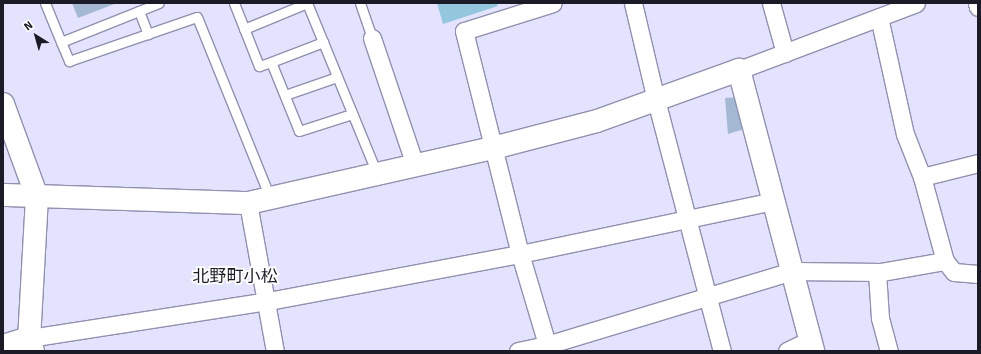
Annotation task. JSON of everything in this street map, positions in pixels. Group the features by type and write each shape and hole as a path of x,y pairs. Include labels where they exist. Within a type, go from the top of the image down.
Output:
{"street":[{"path":"548,348 520,254 464,30 553,3"},
{"path":"633,3 656,100 722,351"},
{"path":"770,3 785,53"},
{"path":"3,195 248,203 493,148 597,121 785,53 916,3"},
{"path":"879,17 905,134 922,177 946,261 954,272 978,274"},
{"path":"372,38 415,165"},
{"path":"739,70 812,345 787,351"},
{"path":"3,104 37,197 31,345"},
{"path":"922,177 978,163"},
{"path":"3,346 31,345 520,254 774,201"},
{"path":"248,203 268,301 275,351"},
{"path":"518,351 548,348 792,271 877,272 946,261"},
{"path":"877,272 880,318 889,351"}],"lane":[{"path":"45,3 69,61 197,17 270,198"},
{"path":"61,42 159,3"},
{"path":"234,3 259,66 323,42"},
{"path":"244,30 307,3 377,174"},
{"path":"360,3 372,38"},
{"path":"139,11 148,34"},
{"path":"271,62 299,131 352,114"},
{"path":"285,95 337,77"}],"water":[{"path":"437,3 497,3 498,6 443,24"}],"building":[{"path":"72,3 117,3 78,18"},
{"path":"743,97 748,128 728,134 725,98"}],"district":[{"name":"北野町小松","path":"235,277"}]}
